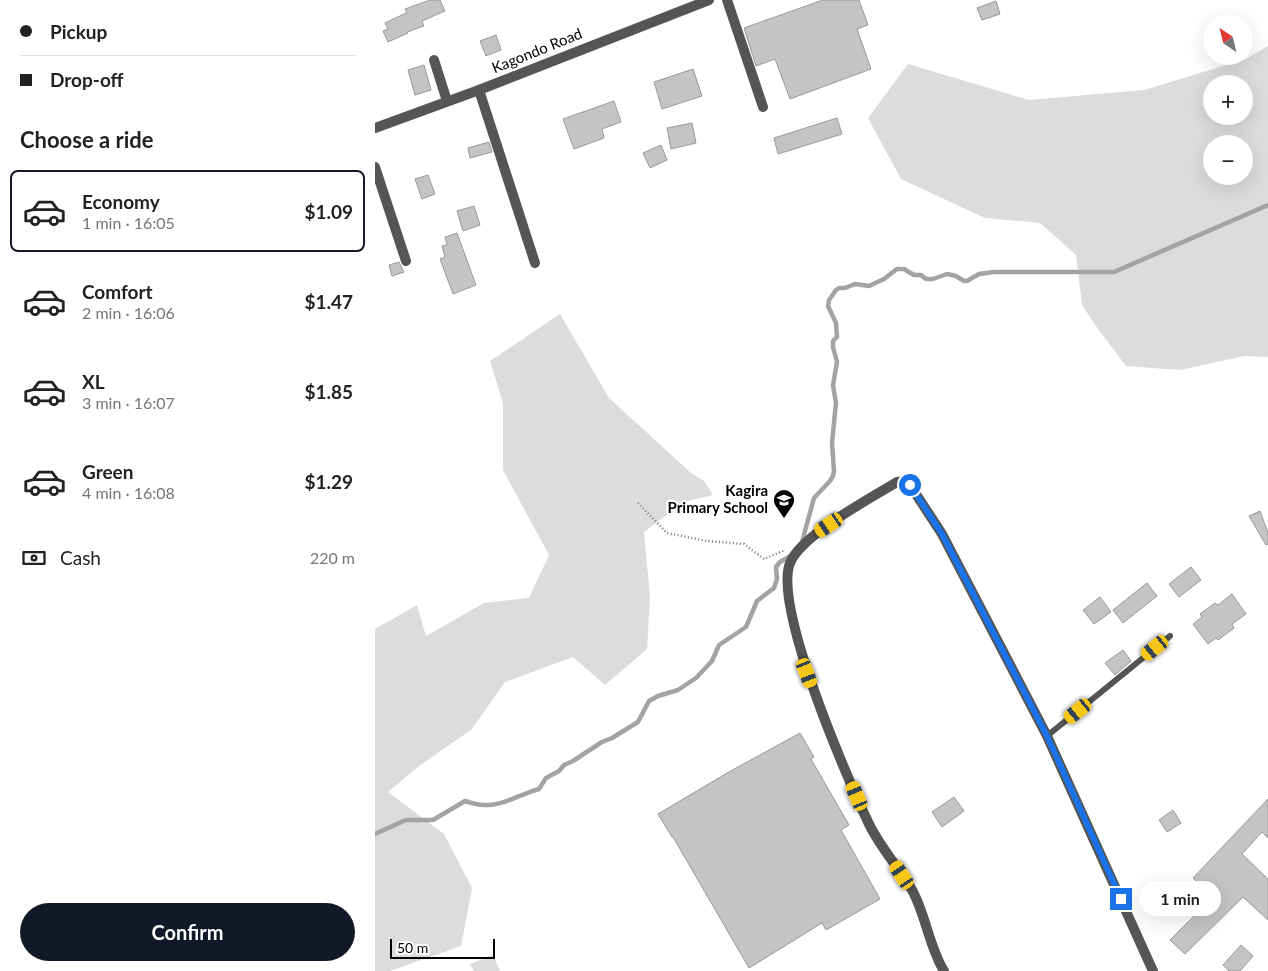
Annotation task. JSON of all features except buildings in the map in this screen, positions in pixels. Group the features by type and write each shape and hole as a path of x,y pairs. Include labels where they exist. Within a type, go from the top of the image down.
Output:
{"street":[{"name":"Kagondo Road","path":"375,128 479,90 709,0"},
{"path":"727,0 763,107"},
{"path":"434,60 447,101"},
{"path":"479,90 535,262"},
{"path":"375,167 406,261"},
{"path":"944,971 913,892 870,826 807,673 792,614 787,580 791,560 820,531 897,482 905,481 910,485 942,534 1047,736 1153,971"}],"lane":[{"path":"1047,736 1170,636"}],"path":[{"path":"638,503 667,532 707,541 744,544 764,558 782,550"}],"shaded area":[{"path":"1268,46 1268,357 1244,356 1180,370 1126,366 1082,305 1076,255 1040,223 985,218 901,179 868,118 908,64 1029,100 1144,90 1226,65 1253,65 1253,55"},
{"path":"560,314 609,398 691,473 704,481 713,495 684,502 644,532 650,597 647,649 605,685 573,657 505,682 471,730 419,766 388,792 444,834 472,888 461,946 390,971 375,971 375,629 417,605 426,636 484,603 529,598 549,555 503,470 503,403 490,361"},
{"path":"493,955 500,971 474,971 470,964"}],"waterway":[{"path":"802,542 814,498 830,481 834,471 832,443 836,403 833,385 837,362 833,341 837,337 836,323 828,306 829,300 836,290 855,284 869,286 884,279 897,269 904,269 914,275 921,275 926,279 933,279 947,274 956,276 964,281 979,274 994,272 1114,272 1268,205"},
{"path":"375,834 406,820 433,820 465,801 480,805 492,805 539,789 546,778 559,771 564,765 638,722 649,701 678,690 696,678 712,661 719,645 746,627 757,601 774,588 777,579 776,567 780,562 792,555"}],"place":[{"name":"Kagira Primary School","path":"784,519"}],"route":[{"path":"910,485 942,534 1047,736 1121,899"}]}
